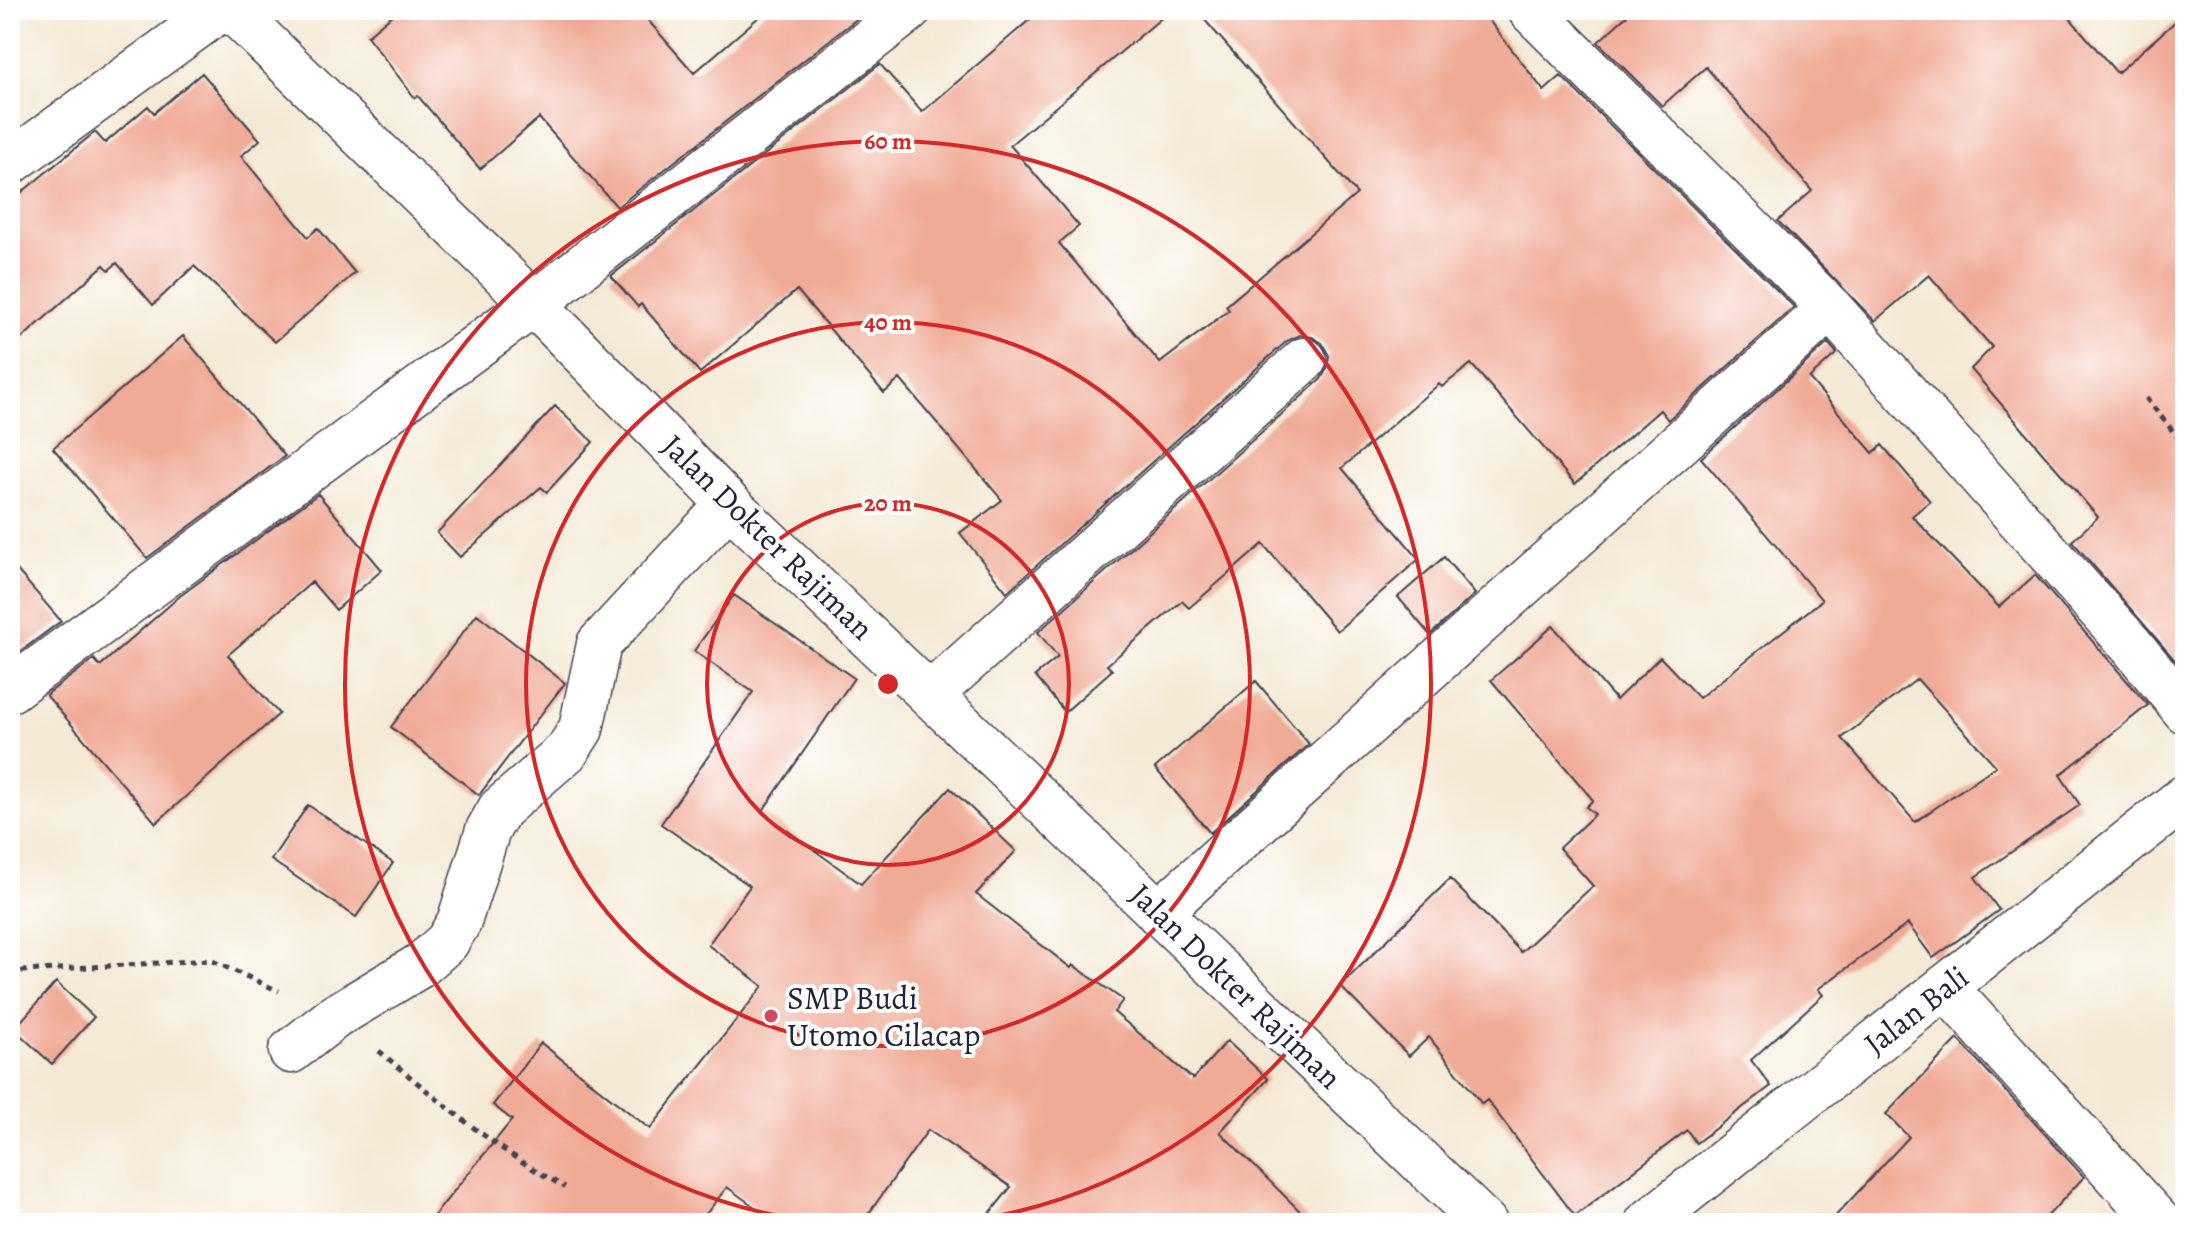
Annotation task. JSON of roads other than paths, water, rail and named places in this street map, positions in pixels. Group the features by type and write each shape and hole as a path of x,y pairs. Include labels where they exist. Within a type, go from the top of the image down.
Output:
{"street":[{"path":"10,163 220,10"},
{"name":"Jalan Dokter Rajiman","path":"232,10 534,304 729,504 932,693 1158,913 1485,1223"},
{"path":"10,690 534,304 909,10"},
{"path":"1541,13 1830,308 2131,645 2185,711"},
{"path":"1158,913 1830,308"},
{"path":"932,693 1304,360"},
{"path":"291,1051 336,1016 421,965 447,942 459,922 488,830 500,809 567,751 581,729 599,644 729,504"},
{"name":"Jalan Bali","path":"1647,1223 2185,797"},
{"path":"1945,987 2160,1223"}],"place":[{"name":"SMP Budi Utomo Cilacap","path":"771,1016"}]}
